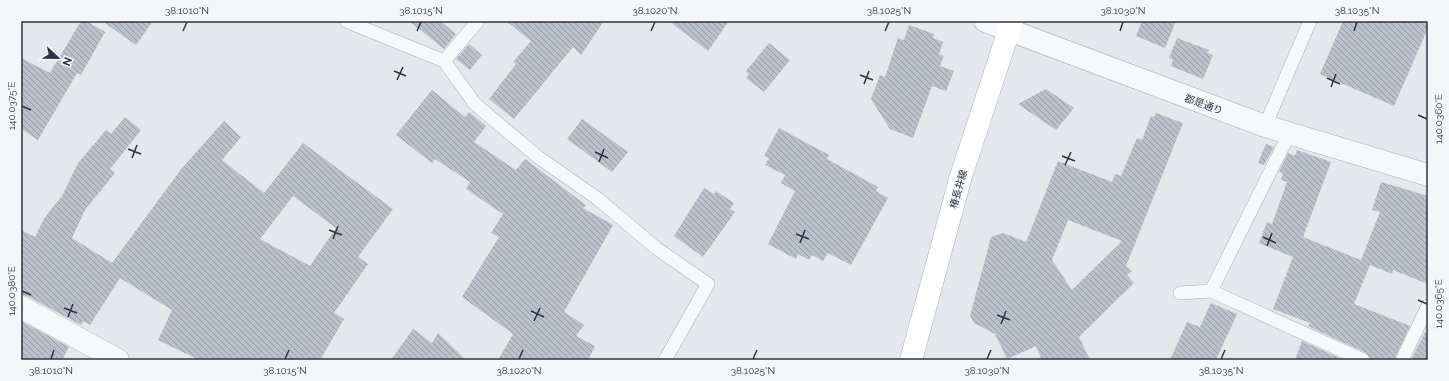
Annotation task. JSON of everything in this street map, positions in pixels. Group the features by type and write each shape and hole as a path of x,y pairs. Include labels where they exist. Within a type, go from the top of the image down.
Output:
{"main road":[{"name":"椿長井線","path":"911,360 961,176 1010,26"}],"street":[{"name":"郡是通り","path":"984,21 1010,26 1265,126 1428,175"},
{"path":"21,307 118,360"}],"lane":[{"path":"346,21 444,61 475,104 538,157 598,199 656,248 708,284 665,360"},
{"path":"444,61 478,21"},
{"path":"1265,126 1310,21"},
{"path":"1211,291 1289,134"},
{"path":"1180,293 1211,291 1363,360"},
{"path":"1402,360 1428,306"}],"building":[{"path":"81,21 86,21 105,32 81,75 77,73 38,140 21,129 21,58 50,73"},
{"path":"102,21 153,21 136,45"},
{"path":"409,21 440,21 456,34 444,49"},
{"path":"506,21 604,21 581,55 573,47 514,119 489,99 516,64 513,62 531,41"},
{"path":"669,21 729,21 708,51"},
{"path":"1142,21 1176,21 1165,48 1136,36"},
{"path":"1343,21 1428,21 1428,28 1394,106 1320,74"},
{"path":"909,25 934,34 933,38 943,42 939,54 944,56 940,66 954,71 946,91 932,86 913,138 890,129 871,99 880,75 885,77 898,38 904,40"},
{"path":"1177,38 1209,50 1207,53 1213,55 1203,79 1171,66 1173,60 1169,58"},
{"path":"769,43 790,60 764,92 746,78 749,74 746,71"},
{"path":"469,44 482,55 470,70 456,59"},
{"path":"1046,89 1074,108 1056,130 1018,104"},
{"path":"432,90 465,117 469,112 486,126 474,142 516,170 525,159 586,205 583,208 613,225 564,312 584,325 576,336 595,346 588,360 498,360 513,334 462,297 499,237 491,233 503,214 466,189 470,182 435,159 432,163 396,135"},
{"path":"1156,113 1183,123 1126,266 1132,271 1127,275 1134,283 1079,337 1090,360 1042,360 1036,346 1007,359 995,334 974,323 970,316 991,237 1003,233 1026,242 1058,161 1112,182 1115,174 1121,176 1137,138 1142,140 1151,116 1154,117","holes":["1068,220 1122,241 1072,290 1052,260"]},
{"path":"125,117 141,130 110,169 115,173 85,210 72,238 112,263 182,168 224,121 241,137 222,160 264,193 303,143 393,209 358,257 368,264 334,313 344,319 320,360 199,360 158,340 172,310 120,278 90,325 83,321 81,325 27,296 21,295 21,230 35,237 45,217 62,196 78,163 106,130 111,134","holes":["293,196 336,228 310,266 260,239"]},
{"path":"582,119 628,152 612,172 567,139"},
{"path":"779,128 829,155 827,159 878,187 876,191 888,198 851,265 828,253 823,261 812,255 809,260 798,254 796,259 768,244 795,191 781,183 785,175 765,165 769,158 764,156"},
{"path":"1266,144 1274,147 1264,165 1258,163"},
{"path":"1297,150 1331,162 1303,237 1361,260 1380,212 1372,210 1381,182 1428,196 1428,284 1393,270 1392,274 1370,265 1354,304 1410,326 1394,360 1371,360 1366,353 1308,326 1310,323 1273,309 1293,257 1259,243 1267,222 1272,224 1287,182 1281,180 1283,173 1279,172 1288,153 1295,156"},
{"path":"704,188 714,194 716,191 734,203 730,209 735,212 703,257 674,236"},
{"path":"1211,303 1237,314 1216,360 1170,360 1187,322 1200,327"},
{"path":"21,321 69,347 62,360 21,360"},
{"path":"413,329 432,343 438,333 466,360 391,360"},
{"path":"1425,332 1428,333 1428,360 1411,360"},
{"path":"1302,341 1344,360 1295,360"}]}
